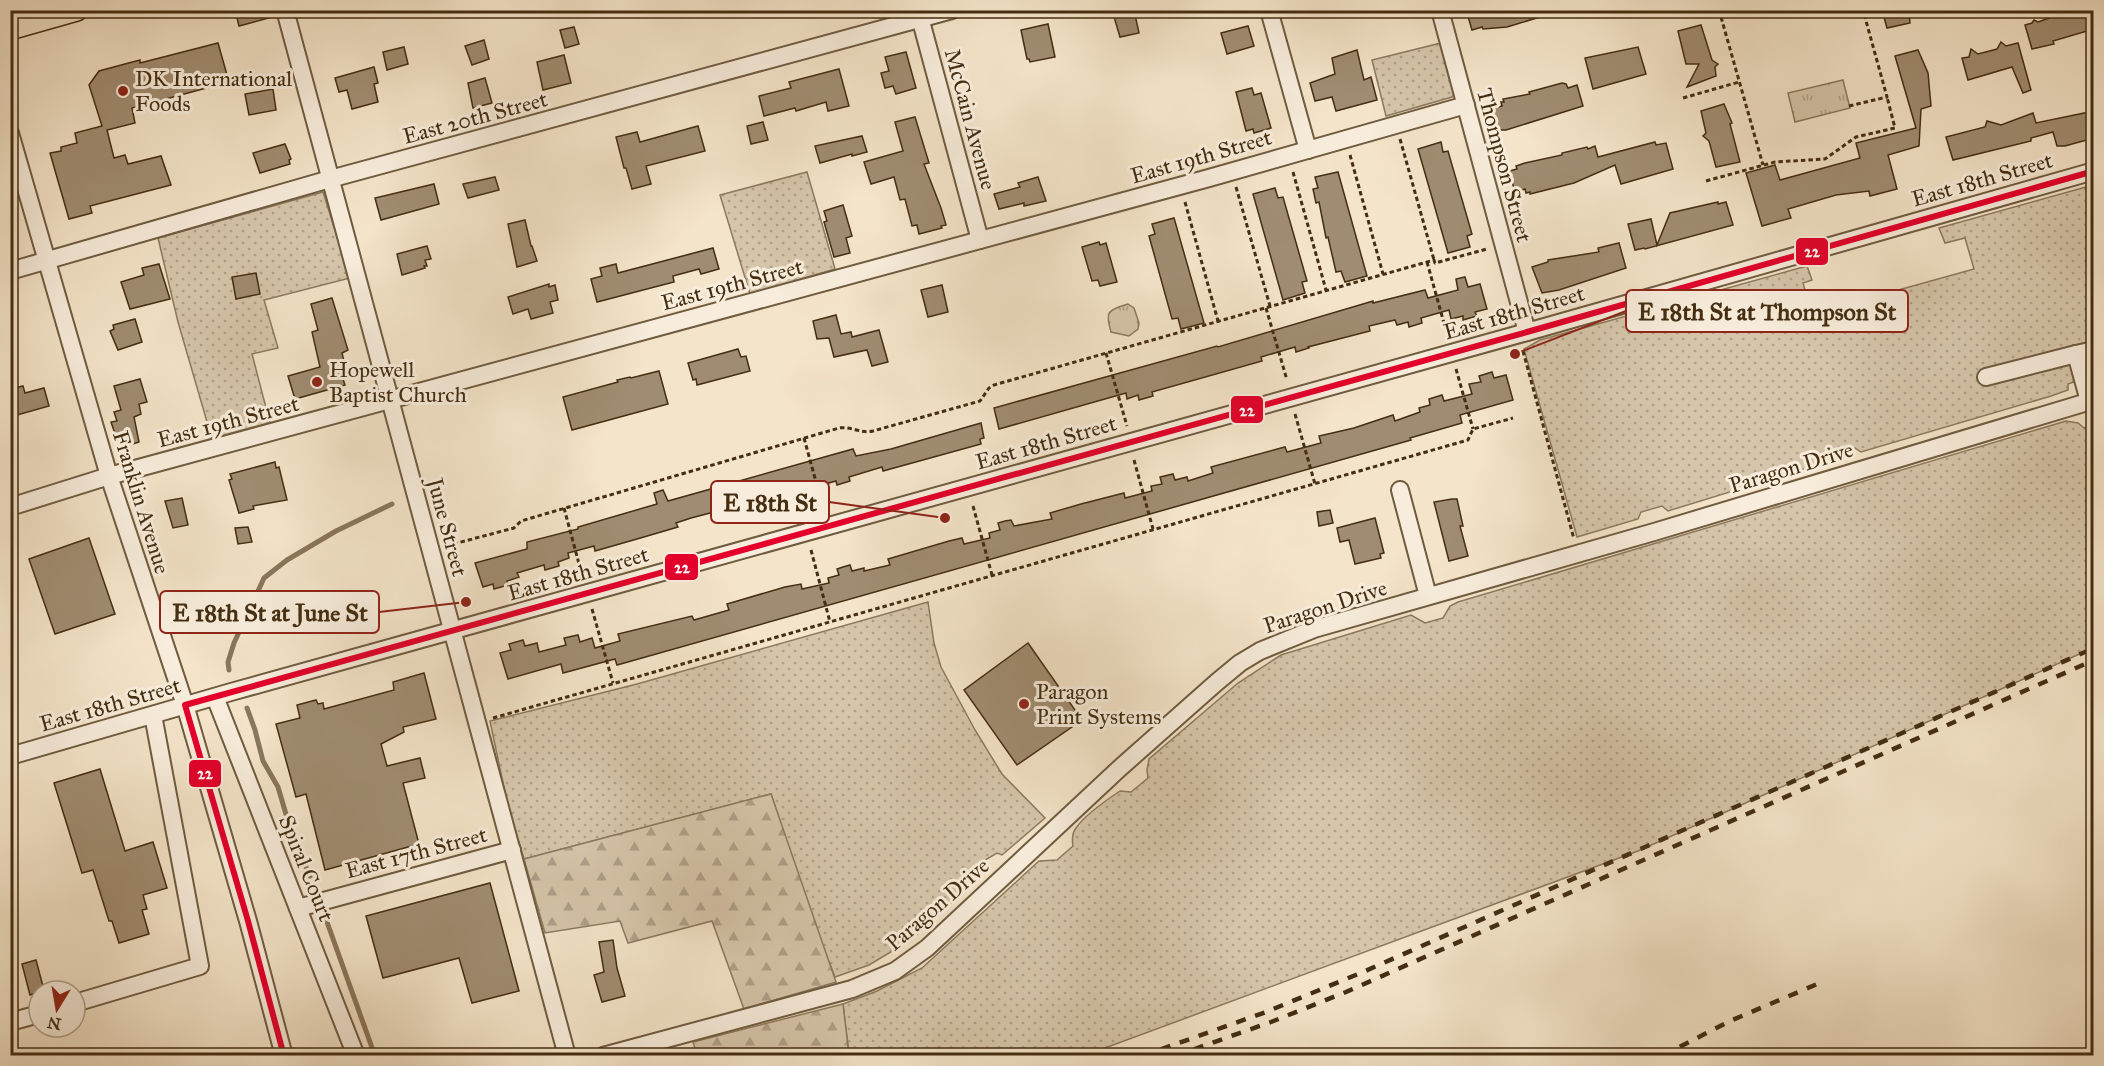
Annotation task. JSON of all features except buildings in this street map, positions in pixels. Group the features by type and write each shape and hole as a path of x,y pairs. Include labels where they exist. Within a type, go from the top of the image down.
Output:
{"main road":[{"path":"10,28 77,10"}],"street":[{"name":"June Street","path":"285,10 567,1056"},
{"name":"East 20th Street","path":"10,271 330,179 919,15 952,10"},
{"path":"1269,10 1308,150"},
{"name":"Thompson Street","path":"1440,10 1527,332"},
{"name":"McCain Avenue","path":"919,15 980,240"},
{"name":"East 19th Street","path":"10,507 109,476 980,240 1466,105"},
{"name":"Franklin Avenue","path":"10,133 109,476 185,705 248,921 284,1056"},
{"name":"East 18th Street","path":"10,756 185,705 1527,332 2094,171"},
{"path":"1986,377 2094,350"},
{"path":"2076,354 2091,401"},
{"name":"Paragon Drive","path":"603,1056 852,989 895,971 927,948 1191,703 1240,663 1280,642 1314,629 1654,532 2091,401"},
{"path":"1400,490 1428,596"},
{"name":"Spiral Court","path":"215,697 356,1056"},
{"path":"87,999 200,966 153,715"},
{"name":"East 17th Street","path":"298,908 512,850"},
{"path":"10,1022 27,1017"}],"path":[{"path":"1660,16 1677,10"},
{"path":"1719,10 1763,165"},
{"path":"1706,181 1781,161 1821,160 1829,157 1856,136 1895,128 1863,10"},
{"path":"1683,98 1739,82"},
{"path":"1850,106 1887,97"},
{"path":"1399,134 1435,263 1493,247"},
{"path":"1348,149 1383,274"},
{"path":"1291,164 1327,290"},
{"path":"1234,180 1287,380"},
{"path":"1183,194 1218,321"},
{"path":"444,547 514,528 521,521 564,508 844,427 866,433 980,401 994,385 1434,260"},
{"path":"1426,262 1447,334"},
{"path":"1523,351 1575,541"},
{"path":"1106,353 1127,426"},
{"path":"491,718 1468,440 1473,429 1456,369"},
{"path":"1295,414 1315,484"},
{"path":"1473,429 1513,418"},
{"path":"804,438 824,511"},
{"path":"1134,460 1153,530"},
{"path":"973,506 992,575"},
{"path":"564,508 582,575"},
{"path":"811,550 830,621"},
{"path":"592,609 614,683"}],"green space":[{"path":"1441,43 1454,94 1452,97 1386,116 1372,60"},
{"path":"1843,80 1850,108 1795,122 1788,93"},
{"path":"807,172 835,269 750,294 720,195"},
{"path":"2093,185 2093,377 2068,384 2068,390 2051,396 1861,452 1855,448 1832,456 1830,461 1668,511 1662,506 1641,512 1638,519 1577,537 1524,349 1540,340 1807,266 1812,280 1803,283 1812,314 1974,269 1965,238 1945,243 1939,228"},
{"path":"323,192 350,278 264,300 278,348 252,354 270,423 212,439 178,322 158,238"},
{"path":"1128,304 1134,308 1139,323 1138,329 1129,336 1111,332 1109,313"},
{"path":"2066,421 2078,423 2084,428 2093,425 2093,648 1638,851 1086,1055 849,1055 843,1004 877,991 922,968 1039,861 1057,860 1073,846 1075,830 1090,813 1120,791 1131,792 1148,778 1149,759 1238,683 1281,655 1411,615 1425,623 1443,618 1450,606 1458,602"},
{"path":"928,602 934,643 941,667 975,730 1002,774 1045,818 1002,855 997,853 978,864 981,876 911,940 869,965 835,977 813,921 771,794 524,859 508,807 490,721 637,684"},
{"path":"771,794 836,982 744,1009 712,921 628,943 620,921 545,933 524,859"},
{"path":"843,1004 849,1055 697,1055 693,1042"}],"waterway":[{"path":"229,670 228,662 234,643 264,578 287,560 336,531 392,504"},
{"path":"247,708 263,761 278,787 293,838 310,876"},
{"path":"327,922 375,1056"}],"railway":[{"path":"1142,1056 1266,1012 1363,972 2094,648"},
{"path":"1175,1056 1271,1022 1346,992 2094,660"},
{"path":"1662,1056 1730,1021 1822,982"}],"transit line":[{"name":"22","path":"284,1056 248,921 185,705 1527,332 2094,171"}],"place":[{"name":"DK International Foods","path":"123,91"},
{"name":"E 18th St at Thompson St","path":"1515,354"},
{"name":"Hopewell Baptist Church","path":"317,382"},
{"name":"E 18th St","path":"945,518"},
{"name":"E 18th St at June St","path":"466,602"},
{"name":"Paragon Print Systems","path":"1024,704"}]}
